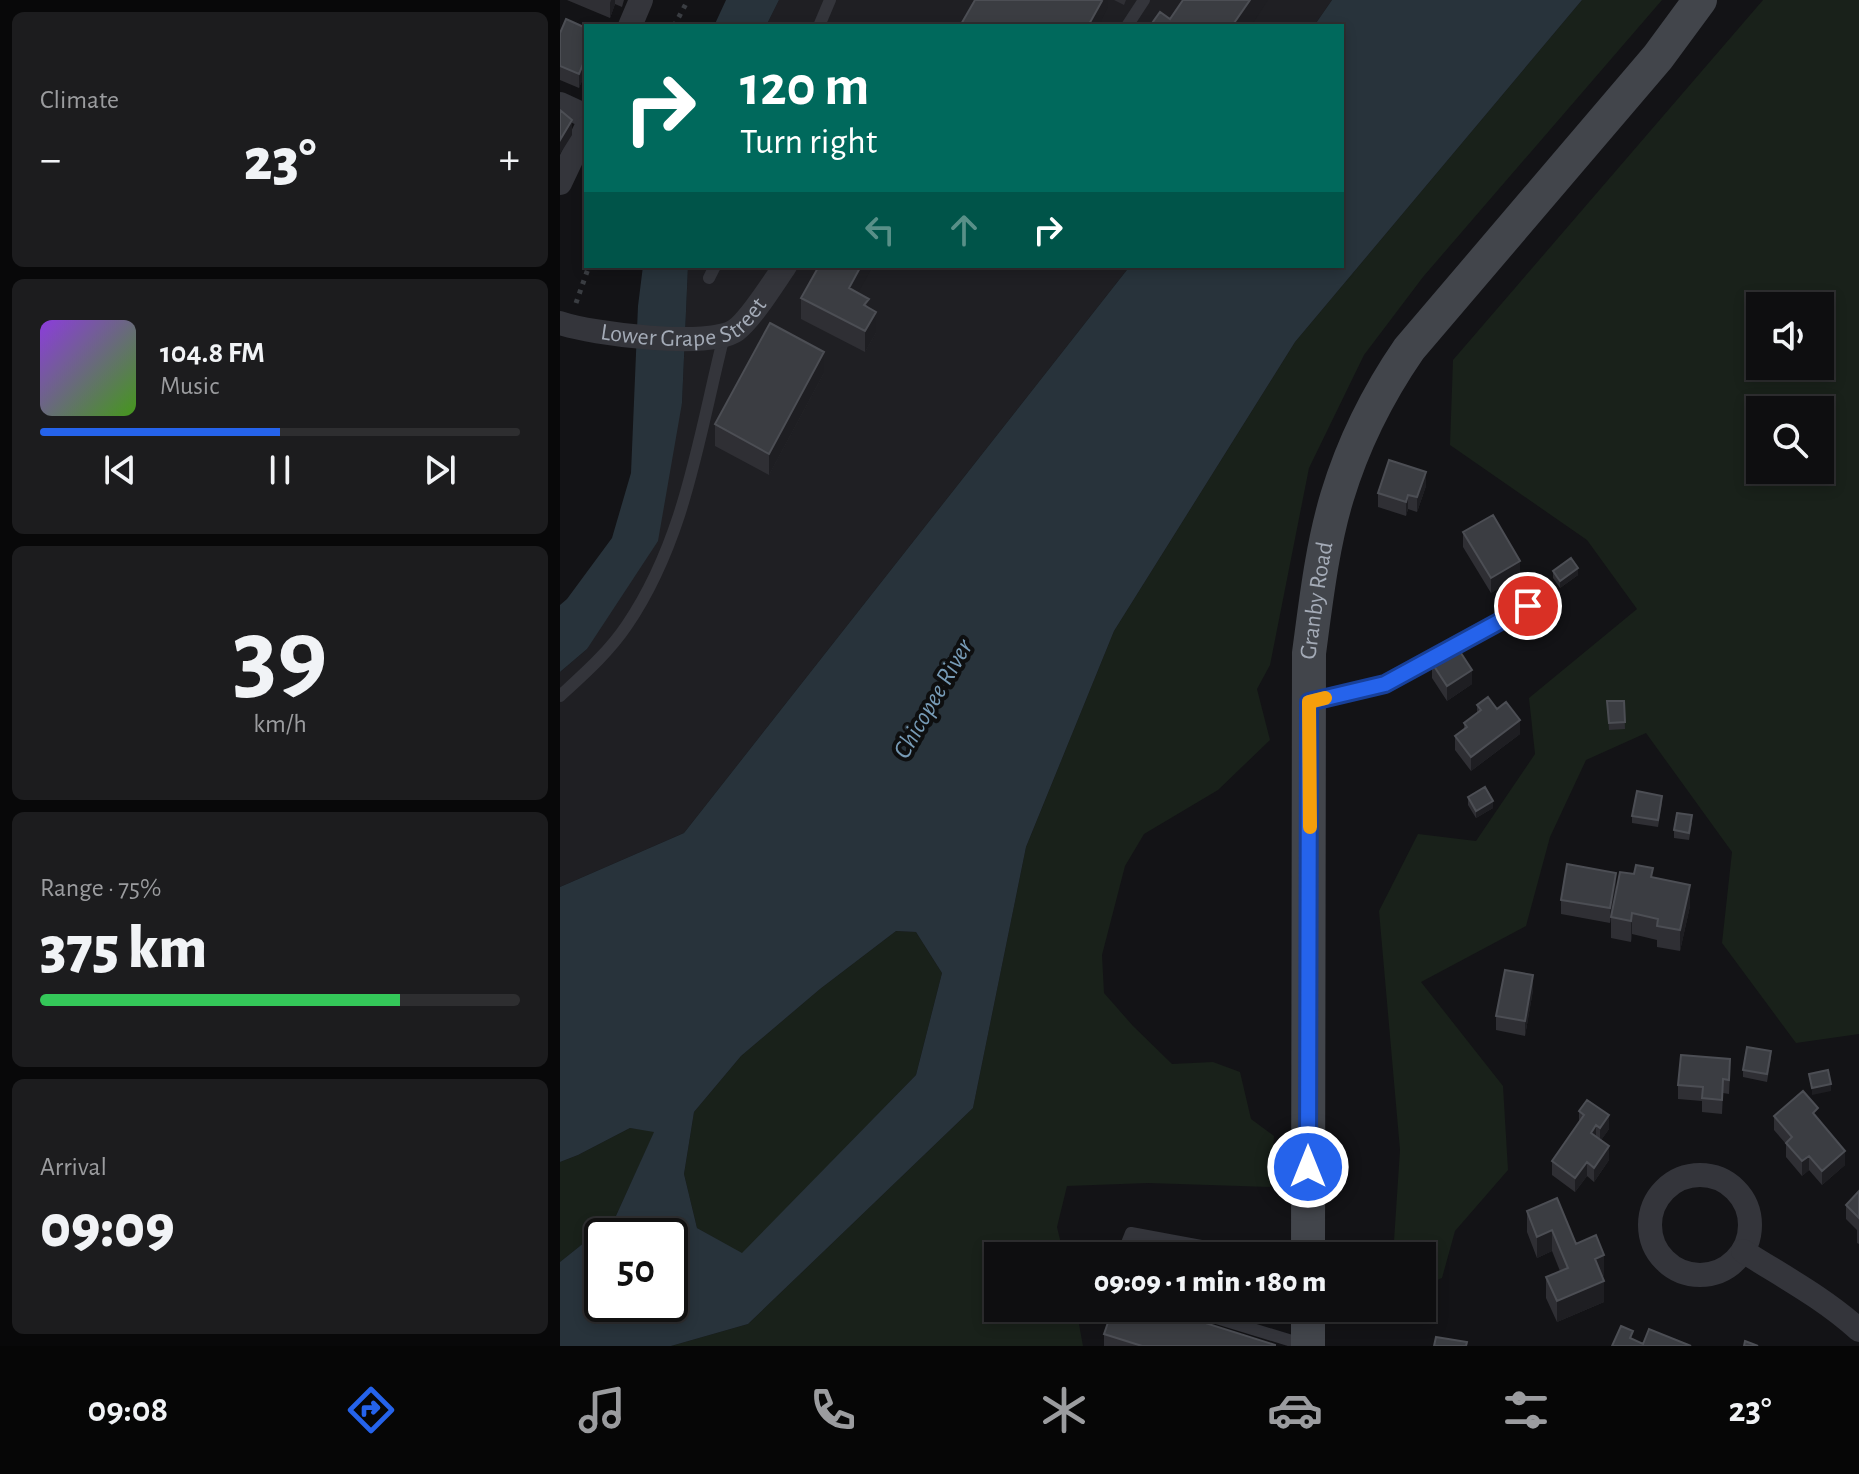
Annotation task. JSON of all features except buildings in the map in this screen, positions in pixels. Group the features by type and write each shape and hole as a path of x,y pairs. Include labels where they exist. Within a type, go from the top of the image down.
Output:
{"main road":[{"name":"Granby Road","path":"1658,57 1700,0"},
{"name":"Granby Road","path":"1308,1242 1309,653 1327,539 1346,471 1380,395 1424,329 1658,57 1714,0"},
{"path":"1308,1322 1308,1346"}],"street":[{"path":"631,24 641,0"},
{"path":"560,104 584,115"},
{"path":"560,183 584,132"},
{"name":"Lower Grape Street","path":"560,323 598,332 687,339 724,336 744,323 784,268"},
{"path":"1704,1175 1726,1182 1735,1188 1747,1207 1750,1230 1743,1251 1735,1261 1715,1273 1692,1274 1670,1265 1662,1257 1652,1236 1652,1213 1656,1202 1671,1184 1681,1178 1704,1175"},
{"path":"1743,1251 1818,1298 1859,1330"}],"lane":[{"path":"820,24 830,0"},
{"path":"1128,24 1144,0"},
{"path":"560,696 626,627 655,574 688,488 724,336"},
{"path":"1309,702 1385,684 1528,606"},
{"path":"1127,1242 1131,1233 1180,1242"},
{"path":"1230,1322 1308,1346"}],"path":[{"path":"675,24 688,0"},
{"path":"576,302 588,268"}],"shaded area":[{"path":"779,0 1332,0 1315,24 767,24"},
{"path":"1582,0 1662,0 1423,277 1364,355 1309,468 1270,665 1257,689 1270,740 1218,790 1144,834 1125,866 1102,955 1104,993 1172,1064 1213,1062 1240,1072 1251,1119 1274,1136 1270,1187 1148,1183 1067,1186 1057,1227 1061,1242 984,1242 984,1322 1079,1322 1083,1346 671,1346 748,1324 973,1108 1026,847 1114,631 1295,342"},
{"path":"1763,0 1859,0 1859,1034 1796,1043 1722,943 1732,852 1646,733 1586,760 1550,837 1526,926 1421,982 1503,1086 1508,1170 1455,1231 1442,1278 1436,1280 1436,1242 1394,1242 1400,1150 1379,911 1418,834 1476,841 1535,754 1529,698 1637,609 1587,540 1450,445 1453,360"},
{"path":"688,268 1128,268 684,833 560,887 560,672 587,649 682,403"},
{"path":"896,931 916,932 942,973 916,1075 742,1254 697,1228 684,1174 694,1112 741,1056 820,989"},
{"path":"630,1128 655,1131 615,1218 584,1218 584,1243 560,1262 560,1162"}],"water":[{"path":"726,0 779,0 767,24 715,24"},
{"name":"Chicopee River","path":"1332,0 1582,0 1295,342 1114,631 1026,847 973,1108 748,1324 671,1346 560,1346 560,1262 584,1243 584,1322 688,1322 688,1218 615,1218 654,1132 630,1128 560,1162 560,887 684,833 1128,268 1344,268 1344,24 1315,24","holes":["896,931 916,932 942,973 916,1075 742,1253 697,1228 684,1174 694,1112 741,1056 820,989"]},
{"path":"643,268 688,268 682,403 658,541 587,649 560,672 560,605 612,538 631,473 638,306"}],"slow traffic":[{"path":"1310,827 1309,702 1325,698"}],"route":[{"path":"1308,1167 1309,702 1385,684 1528,606"}]}
